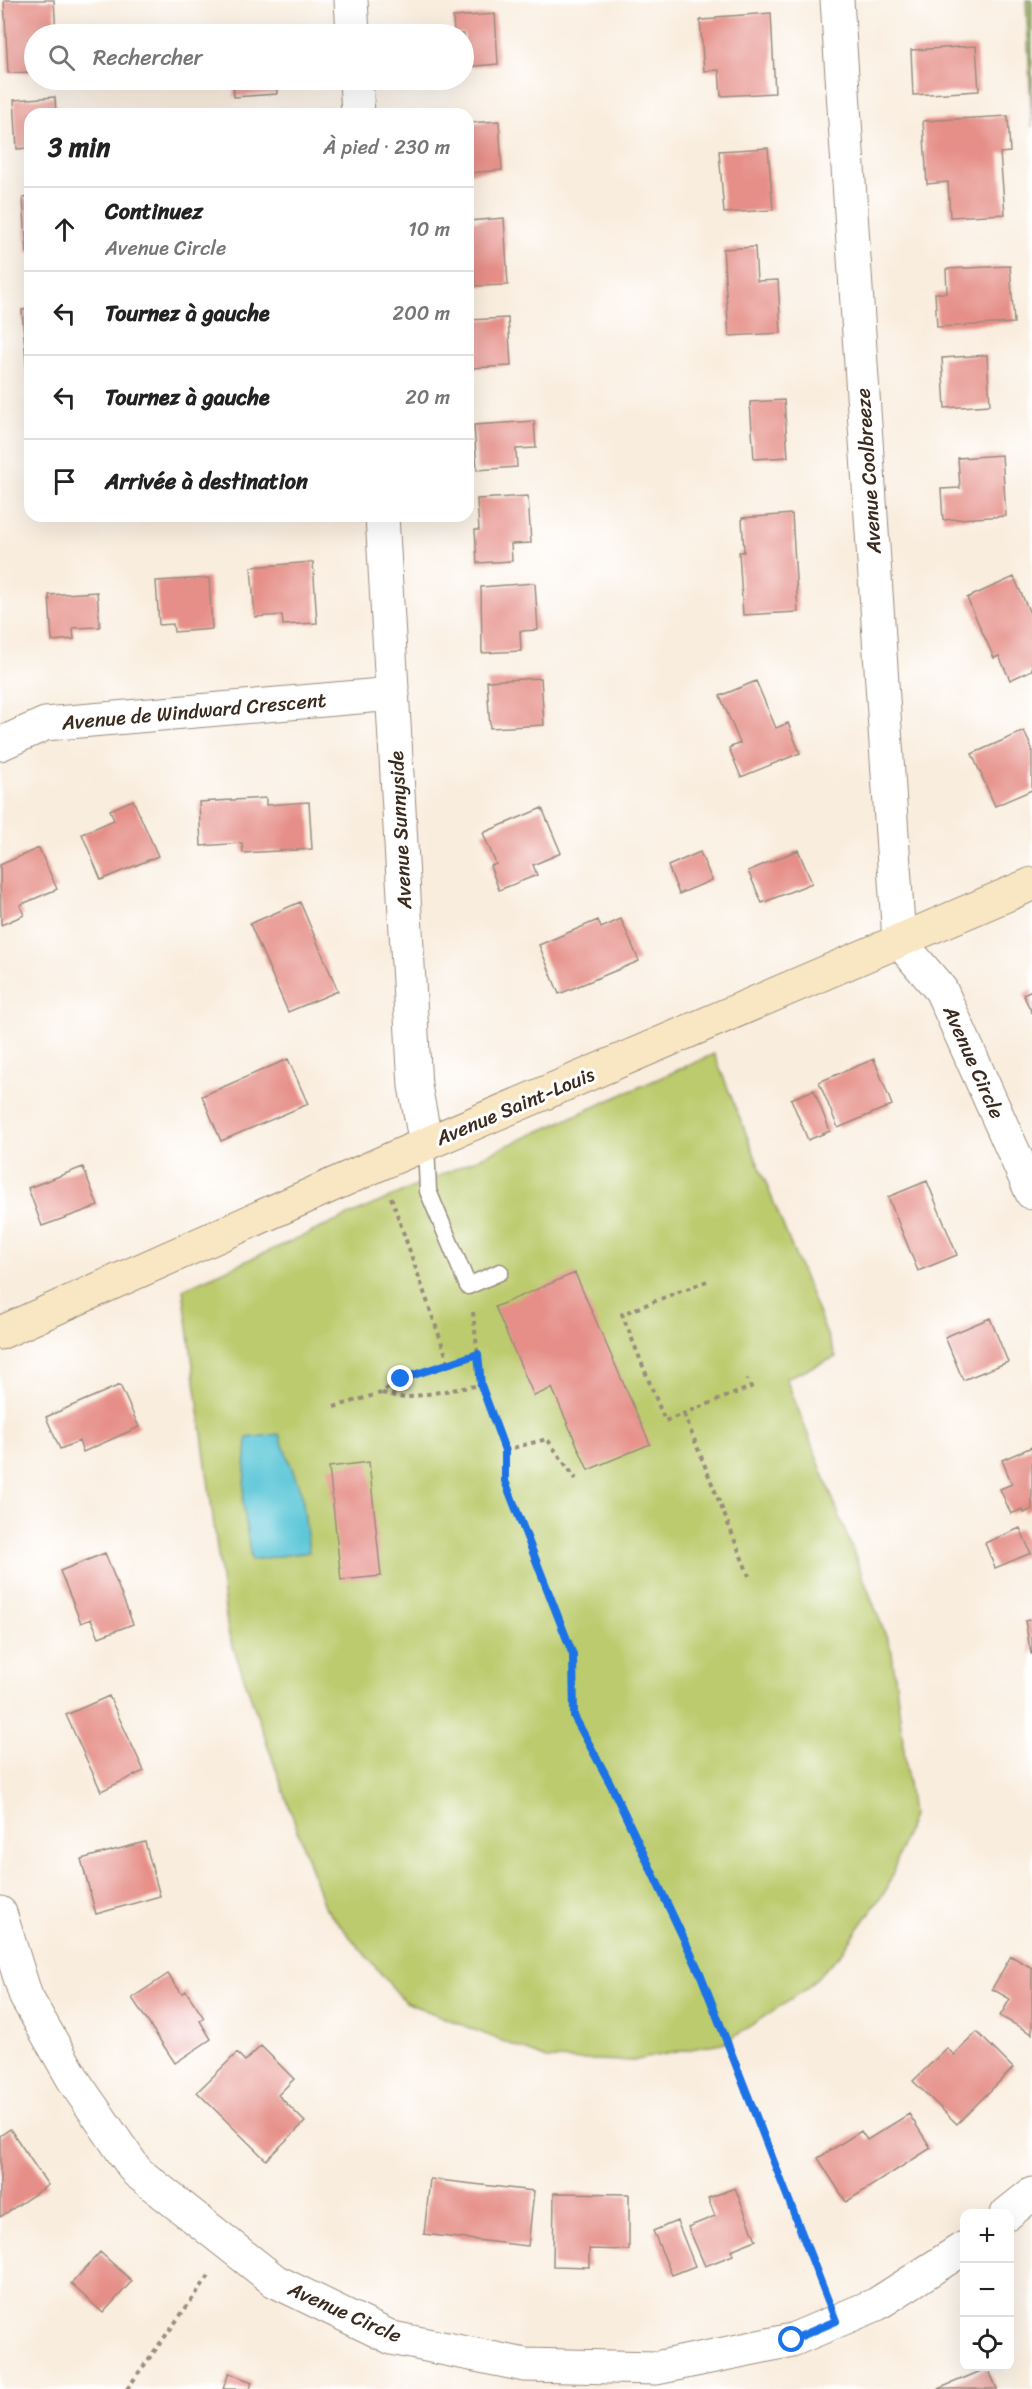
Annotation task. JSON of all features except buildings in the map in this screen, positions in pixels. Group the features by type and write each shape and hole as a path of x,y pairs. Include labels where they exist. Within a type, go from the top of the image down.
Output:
{"street":[{"path":"351,0 352,24"},
{"name":"Avenue Coolbreeze","path":"837,0 899,942"},
{"path":"357,90 358,108"},
{"name":"Avenue Sunnyside","path":"382,522 415,1086 426,1144"},
{"name":"Avenue de Windward Crescent","path":"0,744 45,724 393,694"},
{"name":"Avenue Saint-Louis","path":"0,1333 426,1144 1032,884"},
{"name":"Avenue Circle","path":"899,942 941,990 1032,1193"},
{"name":"Avenue Circle","path":"0,1913 26,1997 76,2084 136,2172 275,2281 392,2338 525,2365 656,2368 792,2340 877,2304 960,2251"},
{"path":"1013,2209 1032,2194"}],"lane":[{"path":"426,1144 428,1191 468,1286 500,1272"}],"path":[{"path":"388,1191 449,1364"},
{"path":"707,1281 622,1314 665,1421 751,1387 747,1379"},
{"path":"473,1308 481,1385 505,1450 505,1481 573,1655 574,1716 610,1783 700,1973 836,2321"},
{"path":"334,1407 381,1393 401,1379 478,1354"},
{"path":"381,1393 404,1398 481,1385"},
{"path":"684,1414 748,1576"},
{"path":"505,1450 547,1439 576,1479"},
{"path":"127,2389 231,2246"}],"green space":[{"path":"1026,0 1032,0 1032,127"},
{"path":"714,1054 836,1357 786,1378 892,1652 912,1815 888,1887 842,1952 807,1988 726,2042 632,2061 547,2059 405,2002 324,1906 228,1632 183,1289"}],"water":[{"path":"279,1434 302,1495 309,1552 251,1560 243,1503 247,1438"}],"route":[{"path":"401,1379 478,1354 481,1385 505,1450 505,1481 573,1655 574,1716 610,1783 700,1973 836,2321 792,2340"}]}
